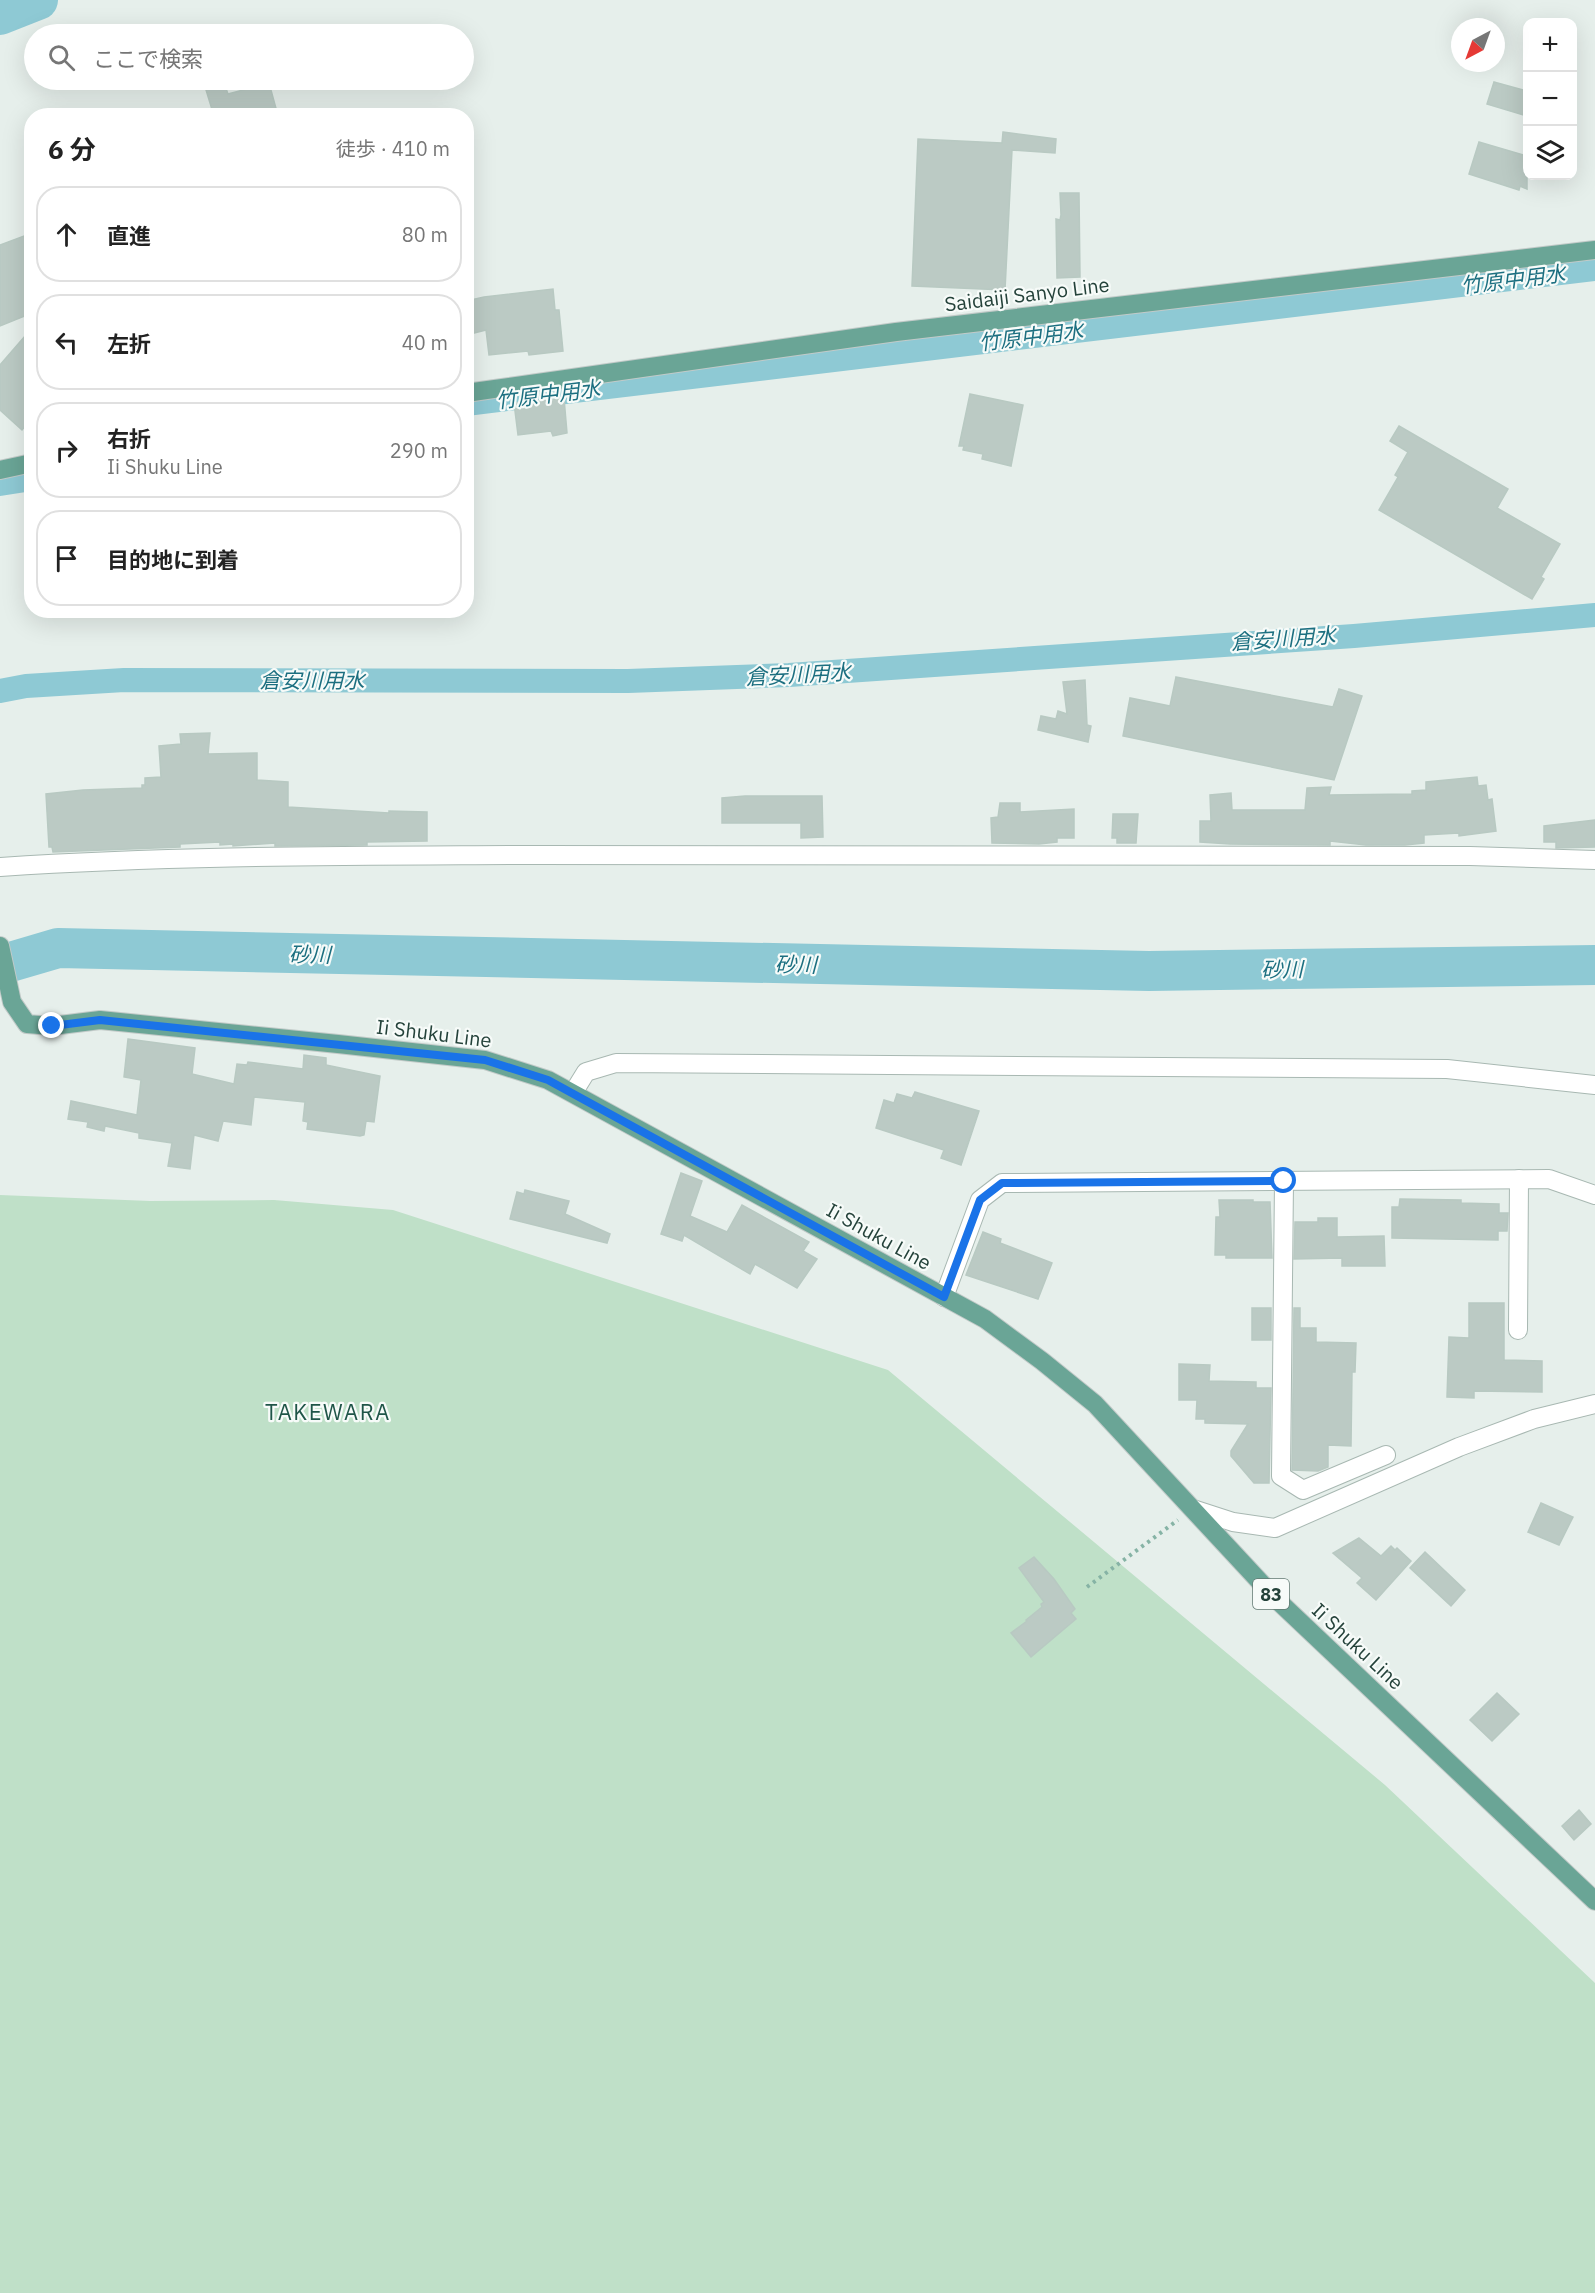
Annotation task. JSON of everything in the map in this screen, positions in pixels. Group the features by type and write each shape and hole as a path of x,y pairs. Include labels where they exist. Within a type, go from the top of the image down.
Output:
{"main road":[{"name":"Saidaiji Sanyo Line","path":"474,392 896,332 1595,250"},
{"path":"0,470 24,465"},
{"name":"Ii Shuku Line","path":"0,945 12,1002 27,1024 52,1026 100,1020 485,1060 548,1080 985,1320 1042,1360 1095,1404 1275,1598 1595,1901"}],"street":[{"path":"0,867 57,863 359,856 706,854 1470,856 1595,860"},
{"path":"573,1093 586,1072 616,1063 1447,1069 1595,1085"},
{"path":"1518,1330 1519,1179"},
{"path":"944,1297 980,1200 1002,1183 1549,1179 1595,1195"},
{"path":"1284,1181 1281,1476 1303,1490 1386,1455"},
{"path":"1193,1509 1233,1522 1275,1528 1459,1447 1534,1419 1595,1404"}],"path":[{"path":"1087,1587 1193,1509"}],"green space":[{"path":"0,1195 150,1201 274,1200 393,1210 888,1370 1385,1785 1595,1983 1595,2293 0,2293"}],"building":[{"path":"1494,82 1523,90 1523,115 1487,104"},
{"path":"206,90 227,90 228,94 243,90 271,90 276,108 212,108"},
{"path":"1003,132 1056,139 1055,153 1012,150 1005,290 912,286 918,139 1002,143"},
{"path":"1479,142 1523,155 1523,180 1527,180 1527,189 1520,186 1519,190 1469,174"},
{"path":"1060,193 1079,193 1080,277 1057,278 1056,219 1060,220 1061,215"},
{"path":"24,236 24,316 0,326 0,245"},
{"path":"553,289 555,310 559,310 563,351 529,355 528,351 489,355 486,330 474,333 474,299"},
{"path":"24,337 24,428 22,430 0,410 0,365"},
{"path":"970,394 1023,405 1011,466 982,459 983,454 963,450 964,446 959,446"},
{"path":"564,398 567,433 553,436 551,431 518,435 514,403"},
{"path":"1399,426 1508,489 1497,508 1560,544 1541,577 1544,579 1532,599 1379,510 1398,477 1395,475 1408,452 1390,441"},
{"path":"1176,677 1333,707 1339,689 1362,696 1334,780 1123,736 1130,698 1170,706"},
{"path":"1085,680 1087,725 1091,726 1088,742 1038,730 1041,716 1056,719 1058,711 1067,714 1063,682"},
{"path":"210,733 208,754 257,753 257,780 288,782 288,807 389,813 389,811 427,812 427,841 367,842 367,845 275,846 275,843 233,846 233,844 220,845 220,842 180,844 180,847 53,852 52,847 49,847 46,794 142,788 142,785 145,785 145,778 161,777 159,746 181,744 180,734"},
{"path":"1477,777 1478,786 1486,785 1488,800 1492,799 1496,831 1459,836 1459,833 1424,835 1424,843 1405,845 1366,845 1330,841 1330,845 1200,842 1200,821 1211,821 1210,795 1231,793 1232,810 1305,810 1307,788 1331,787 1329,795 1412,794 1412,791 1426,790 1426,782"},
{"path":"822,796 823,837 801,838 801,823 722,823 722,798"},
{"path":"1000,803 1020,803 1020,812 1074,809 1074,838 1057,838 1057,842 1039,844 992,843 991,818 998,817"},
{"path":"1113,814 1138,814 1136,843 1117,843 1117,838 1112,838"},
{"path":"1595,820 1595,847 1556,848 1556,842 1544,842 1544,826"},
{"path":"128,1039 195,1048 192,1074 234,1084 237,1064 247,1065 248,1062 303,1069 304,1055 326,1058 326,1065 380,1076 374,1122 366,1121 364,1135 360,1136 307,1129 308,1122 303,1121 305,1102 254,1097 251,1125 223,1121 218,1141 194,1135 190,1169 168,1166 172,1143 139,1138 139,1133 105,1126 104,1131 87,1127 88,1122 68,1119 71,1101 137,1115 141,1080 124,1077"},
{"path":"915,1092 979,1111 961,1165 941,1158 944,1150 876,1128 884,1100 894,1103 897,1094 912,1098"},
{"path":"681,1173 702,1181 690,1216 727,1232 742,1205 809,1242 803,1251 817,1259 797,1288 755,1264 750,1274 684,1235 682,1241 661,1234"},
{"path":"525,1190 569,1201 565,1214 610,1234 607,1243 510,1219 517,1192 524,1194"},
{"path":"1400,1199 1461,1200 1461,1203 1499,1204 1499,1213 1508,1213 1507,1231 1498,1231 1498,1240 1392,1238 1392,1207 1399,1207"},
{"path":"1219,1200 1270,1202 1272,1258 1226,1258 1226,1255 1215,1255 1216,1217 1220,1217"},
{"path":"1318,1218 1337,1218 1337,1237 1384,1236 1385,1266 1342,1266 1342,1258 1294,1259 1295,1222 1318,1222"},
{"path":"983,1232 1001,1239 1000,1243 1052,1263 1038,1299 966,1275"},
{"path":"1469,1303 1504,1303 1504,1360 1542,1361 1542,1392 1474,1391 1474,1398 1447,1397 1449,1337 1469,1338"},
{"path":"1252,1308 1271,1308 1271,1340 1252,1340"},
{"path":"1294,1308 1300,1308 1300,1328 1316,1328 1316,1342 1356,1343 1355,1372 1352,1372 1351,1446 1328,1445 1328,1467 1318,1471 1292,1470"},
{"path":"1179,1364 1210,1365 1209,1381 1256,1382 1256,1388 1271,1388 1269,1483 1254,1483 1231,1456 1231,1451 1248,1424 1205,1423 1205,1419 1196,1419 1197,1400 1179,1400"},
{"path":"1541,1503 1573,1517 1559,1545 1528,1532"},
{"path":"1359,1538 1381,1556 1391,1546 1395,1550 1397,1548 1411,1561 1376,1600 1357,1583 1362,1578 1333,1553"},
{"path":"1425,1552 1465,1590 1451,1606 1410,1568"},
{"path":"1034,1557 1054,1579 1075,1609 1071,1613 1076,1619 1031,1657 1011,1633 1042,1607 1041,1604 1044,1602 1019,1568"},
{"path":"1497,1693 1519,1714 1492,1741 1470,1720"},
{"path":"1579,1810 1591,1824 1574,1840 1562,1826"}],"waterway":[{"path":"0,15 38,0"},
{"name":"竹原中用水","path":"474,403 1595,269"},
{"name":"竹原中用水","path":"0,484 24,480"},
{"name":"倉安川用水","path":"0,691 26,686 124,680 628,681 789,675 1354,636 1595,615"},
{"name":"砂川","path":"0,965 58,948 1149,971 1595,965"}],"district":[{"name":"TAKEWARA","path":"328,1411"}],"route":[{"path":"52,1026 100,1020 485,1060 548,1080 944,1297 980,1200 1002,1183 1284,1181"}]}
